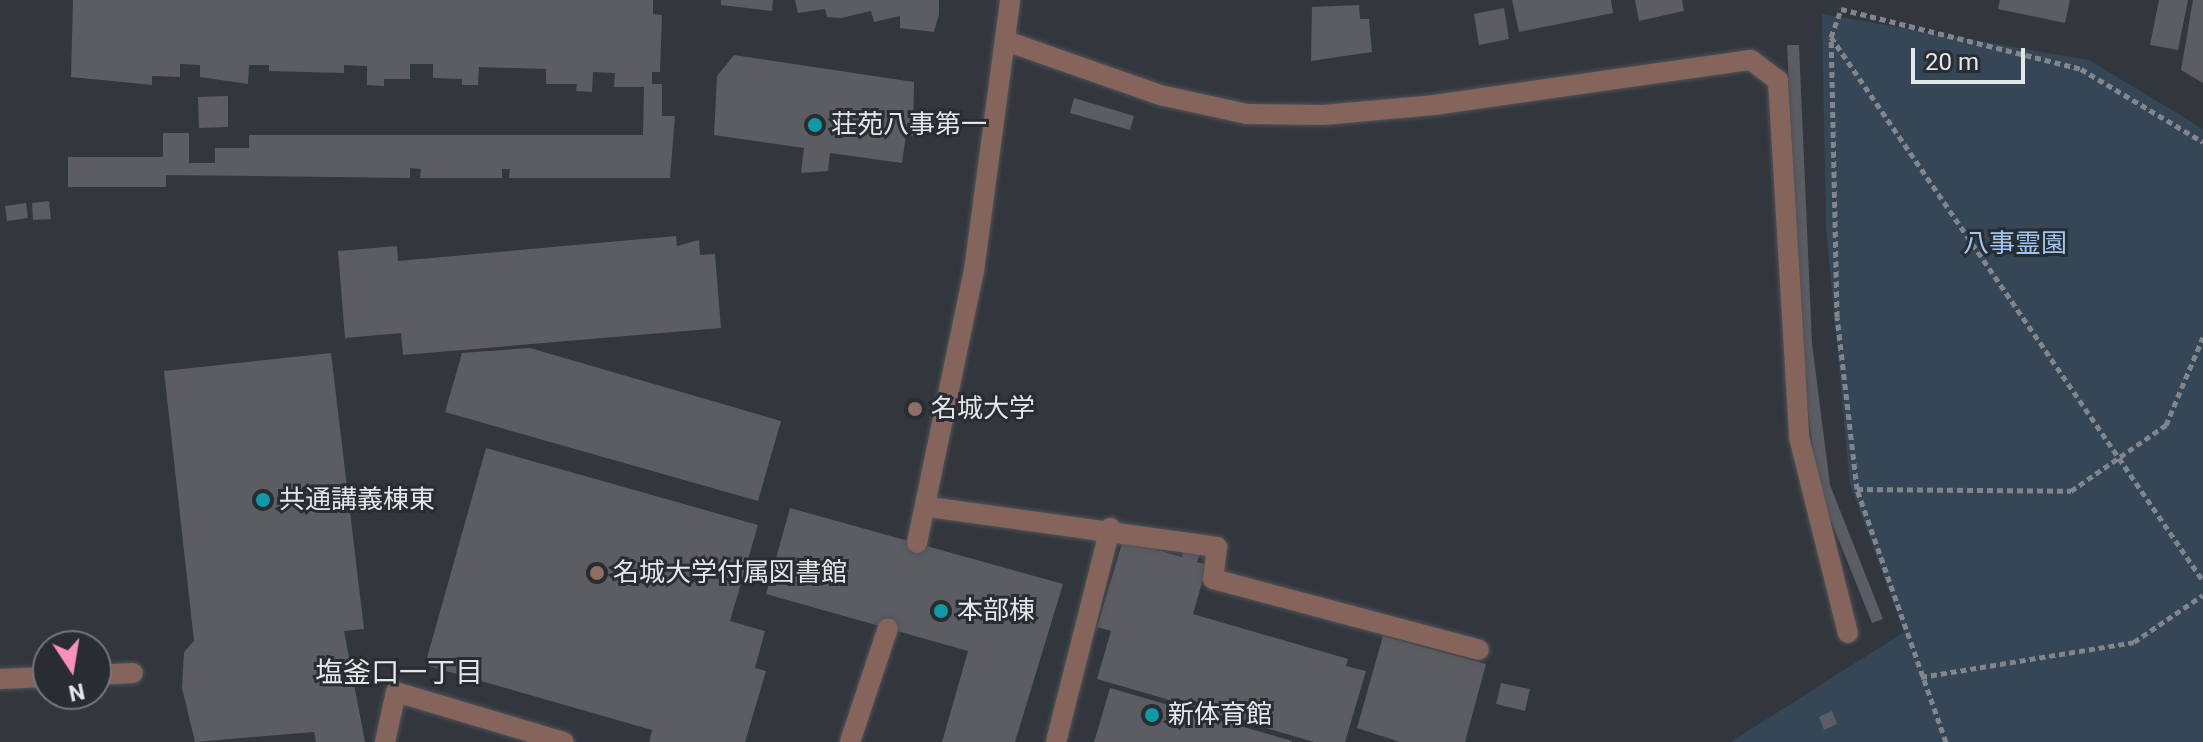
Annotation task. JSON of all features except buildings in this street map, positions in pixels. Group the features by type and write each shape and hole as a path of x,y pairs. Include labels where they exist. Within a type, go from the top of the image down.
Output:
{"lane":[{"path":"917,543 929,507 974,271 1010,0"},
{"path":"1006,41 1160,95 1262,114 1434,105 1751,60 1778,80 1799,437 1848,633"},
{"path":"929,507 1110,528 1217,547 1213,579 1479,650"},
{"path":"1056,742 1110,528"},
{"path":"850,742 888,628"},
{"path":"112,674 133,673"},
{"path":"0,679 32,678"},
{"path":"385,742 396,692 564,742"}],"path":[{"path":"1946,742 1857,489 1837,317 1831,37 1841,9 2081,69 2203,142"},
{"path":"1831,37 2203,581"},
{"path":"1857,489 2071,491 2166,425 2203,337"},
{"path":"1921,677 2134,642 2203,595"}],"green space":[{"name":"八事霊園","path":"1822,14 2089,60 2203,129 2203,742 1731,742 1904,632 1850,484 1826,228"}],"place":[{"name":"荘苑八事第一","path":"815,125"},
{"name":"名城大学","path":"915,409"},
{"name":"共通講義棟東","path":"263,500"},
{"name":"名城大学付属図書館","path":"597,573"},
{"name":"本部棟","path":"941,611"},
{"name":"新体育館","path":"1152,715"}],"district":[{"name":"塩釜口一丁目","path":"399,673"}]}
